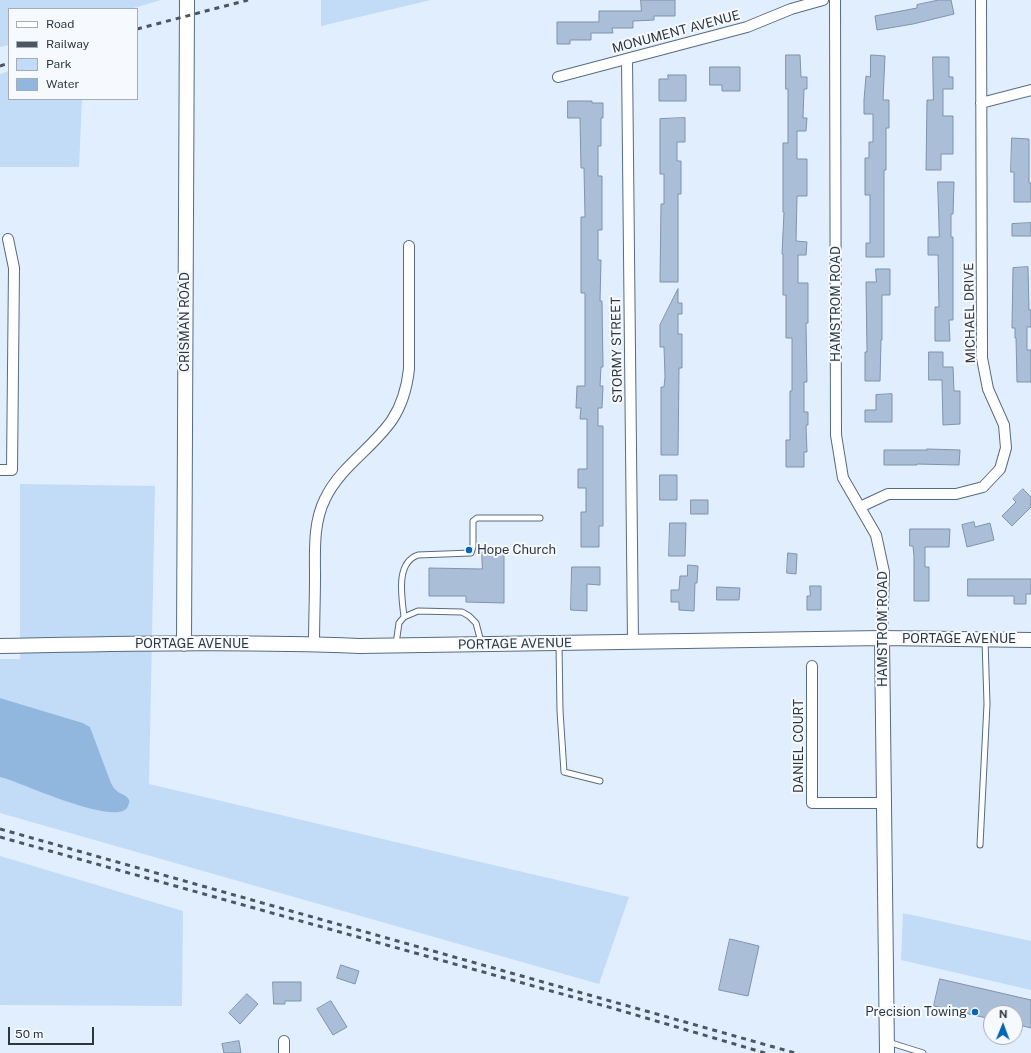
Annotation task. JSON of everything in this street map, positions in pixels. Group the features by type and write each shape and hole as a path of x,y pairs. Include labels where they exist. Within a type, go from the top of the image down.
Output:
{"street":[{"name":"CRISMAN ROAD","path":"184,644 187,0"},
{"name":"MONUMENT AVENUE","path":"558,77 747,27 791,9 823,0"},
{"name":"HAMSTROM ROAD","path":"835,0 836,435 843,478 876,535 884,572 882,638 887,1047"},
{"name":"MICHAEL DRIVE","path":"860,508 888,494 956,494 983,487 1000,469 1006,448 1004,425 988,389 982,358 981,0"},
{"name":"STORMY STREET","path":"627,59 633,642"},
{"path":"981,103 1031,90"},
{"path":"0,470 12,470 14,268 8,240"},
{"path":"314,644 316,536 321,507 337,478 391,421 401,403 406,388 409,360 409,246"},
{"name":"PORTAGE AVENUE","path":"0,646 184,644 314,644 359,646 882,638 1031,640"},
{"name":"DANIEL COURT","path":"812,666 812,803 884,803"},
{"path":"284,1041 284,1053"}],"lane":[{"path":"404,617 401,592 405,567 411,557 418,555 471,553 473,547 473,521 477,518 540,518"},
{"path":"396,645 399,623 404,617 418,611 462,612 470,616 476,623 481,644"},
{"path":"980,845 987,704 985,639"},
{"path":"559,643 560,711 564,772 600,781"},
{"path":"887,1047 924,1053"}],"green space":[{"path":"0,0 161,0 133,8 8,8 8,45 0,47"},
{"path":"321,0 431,0 321,26"},
{"path":"8,71 8,100 82,100 79,167 0,167 0,74"},
{"path":"20,484 155,486 149,784 629,897 599,984 0,813 0,777 20,783 122,794 116,791 111,783 90,727 83,723 0,698 0,659 20,659"},
{"path":"0,856 183,911 182,1006 0,1005"},
{"path":"903,913 1031,941 1031,990 901,960"}],"water":[{"path":"0,698 83,723 90,727 111,783 118,792 127,797 129,800 127,808 120,812 108,812 92,809 0,777"}],"building":[{"path":"641,0 675,0 675,16 654,16 654,20 633,21 633,28 612,28 613,33 591,33 591,40 570,40 570,44 557,44 557,22 599,22 599,11 641,11"},
{"path":"939,0 951,0 954,14 913,24 877,30 875,16 917,8 917,5"},
{"path":"786,55 800,55 801,77 807,77 807,89 804,89 803,118 807,118 806,131 797,131 797,159 807,159 807,196 797,196 796,241 807,242 806,255 798,255 798,283 808,283 808,323 806,323 807,382 804,382 804,412 808,412 808,425 806,425 807,452 804,452 804,467 786,467 786,440 790,440 792,338 786,338 786,295 783,295 782,254 784,212 783,143 788,143 788,89 786,89"},
{"path":"871,55 885,56 883,100 889,100 889,128 886,128 886,170 884,170 884,257 866,257 866,243 870,243 870,195 865,195 865,158 869,158 869,142 873,142 873,114 864,114 864,100 866,76 870,77"},
{"path":"933,57 949,57 949,77 953,77 953,89 943,89 943,116 953,116 953,154 941,154 941,170 926,170 927,100 933,100"},
{"path":"710,67 740,67 740,91 722,91 722,85 710,85"},
{"path":"668,75 686,75 686,101 659,101 659,79 668,79"},
{"path":"568,101 592,101 592,103 603,103 603,118 601,118 601,146 598,146 598,176 602,176 602,230 598,230 598,260 601,260 600,301 602,301 603,367 601,367 600,386 603,386 602,408 598,408 598,426 603,426 603,526 599,526 599,547 581,547 581,512 586,512 586,488 578,488 578,469 587,469 587,419 580,419 581,408 576,408 577,386 585,386 585,293 581,293 581,217 585,217 584,168 581,168 580,118 568,118"},
{"path":"685,118 685,142 677,142 677,161 681,161 681,194 678,194 678,282 660,282 661,204 664,204 664,174 660,174 660,119"},
{"path":"1012,138 1029,139 1029,183 1031,183 1031,202 1014,202 1014,172 1011,172"},
{"path":"938,182 954,182 953,214 951,214 951,237 953,237 953,320 949,320 950,341 935,341 935,307 939,307 938,255 928,255 928,237 939,237"},
{"path":"1031,223 1031,236 1012,236 1012,224"},
{"path":"1028,267 1031,327 1027,327 1027,350 1031,350 1031,382 1017,382 1016,338 1015,328 1012,328 1013,268"},
{"path":"876,269 890,269 890,295 882,295 880,381 865,381 865,352 867,352 866,282 876,282"},
{"path":"678,289 678,303 682,303 682,314 678,314 678,334 682,334 682,368 679,368 678,455 661,455 661,387 664,387 665,377 664,347 660,347 660,325"},
{"path":"929,352 943,352 943,367 953,367 954,391 960,391 960,424 943,425 942,380 929,380"},
{"path":"892,394 892,422 865,422 865,410 876,410 876,395"},
{"path":"884,450 960,450 959,465 884,465"},
{"path":"660,475 677,475 677,500 660,500"},
{"path":"1023,489 1031,497 1031,507 1012,526 1002,516 1016,502 1013,499"},
{"path":"691,500 708,500 708,514 691,514"},
{"path":"974,522 975,527 990,523 994,540 967,547 962,525"},
{"path":"670,523 686,523 685,556 669,556"},
{"path":"910,529 950,529 949,547 925,547 925,567 929,567 929,601 914,601 914,556 913,546 910,546"},
{"path":"482,552 504,552 504,603 466,602 466,596 429,596 429,568 482,569"},
{"path":"788,553 797,554 796,574 787,573"},
{"path":"688,565 698,566 697,583 695,583 694,611 679,610 679,602 671,602 671,590 679,590 680,576 687,576"},
{"path":"572,567 600,567 600,585 587,584 587,611 571,610"},
{"path":"968,579 1031,579 1031,594 1026,594 1026,604 1014,604 1014,596 968,596"},
{"path":"810,586 821,586 821,610 807,610 807,596 810,596"},
{"path":"717,587 740,588 739,600 717,600"},
{"path":"730,939 759,946 748,996 719,990"},
{"path":"341,965 359,971 355,984 337,978"},
{"path":"940,979 1031,1000 1031,1028 1023,1026 1023,1005 983,1005 983,1017 934,1006"},
{"path":"273,982 301,982 301,1001 285,1001 285,1004 274,1004"},
{"path":"247,994 258,1004 240,1024 229,1013"},
{"path":"331,1001 347,1027 333,1035 317,1009"},
{"path":"239,1041 241,1053 224,1053 222,1044"}],"railway":[{"path":"138,29 248,0"},
{"path":"0,66 8,63"},
{"path":"0,829 795,1053"},
{"path":"0,837 612,1008 765,1053"}],"place":[{"name":"Hope Church","path":"469,550"},
{"name":"Precision Towing","path":"975,1012"}]}
